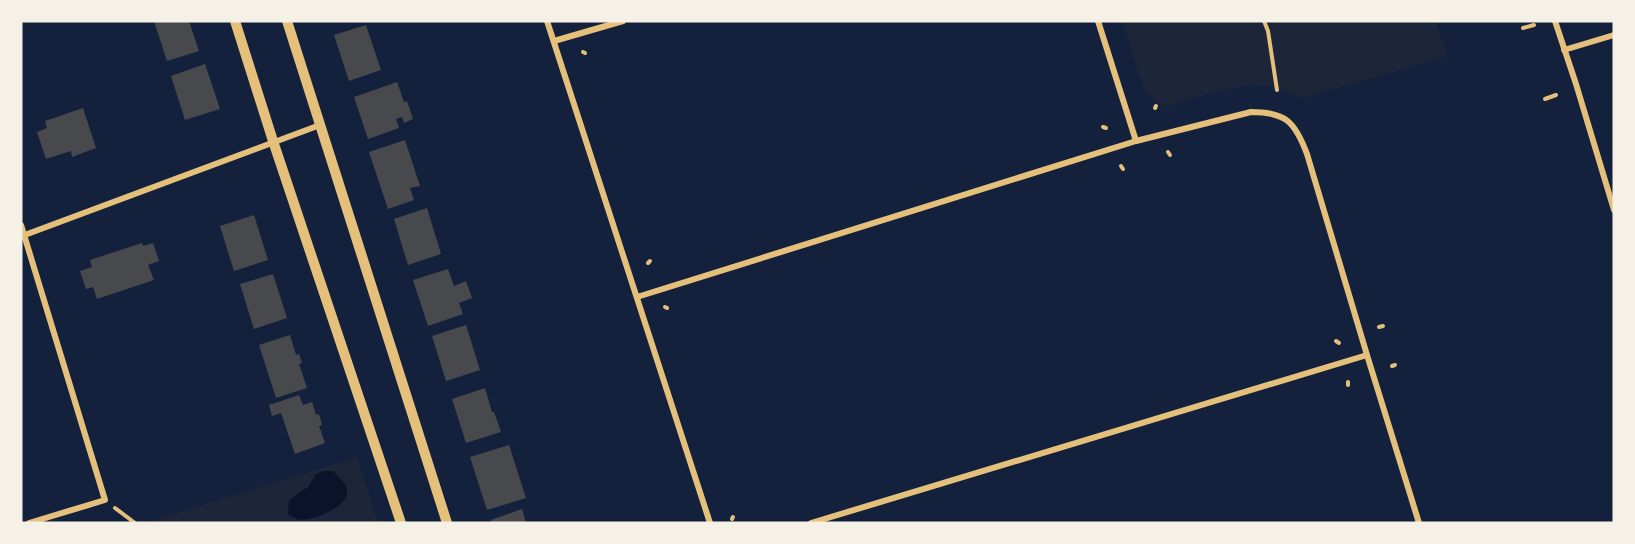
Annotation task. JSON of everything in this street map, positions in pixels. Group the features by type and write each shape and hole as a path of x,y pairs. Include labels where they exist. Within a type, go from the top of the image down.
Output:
{"street":[{"path":"235,21 401,523"},
{"path":"287,21 447,523"},
{"path":"547,21 710,523"},
{"path":"554,41 622,21"},
{"path":"1098,21 1136,141"},
{"path":"1555,21 1614,210"},
{"path":"1564,50 1614,35"},
{"path":"637,297 1136,141 1251,112 1269,112 1287,120 1299,134 1307,154 1419,523"},
{"path":"23,235 320,125"},
{"path":"21,225 105,500 29,523"},
{"path":"811,523 1367,355"}],"path":[{"path":"1264,21 1268,31 1277,90"},
{"path":"1523,28 1534,25"},
{"path":"1545,99 1556,95"},
{"path":"105,500 135,523"}],"shaded area":[{"path":"1122,21 1435,21 1448,56 1301,99 1271,86 1247,85 1170,106 1157,104 1144,90"},
{"path":"357,457 378,523 144,523"},
{"path":"333,471 346,485 347,494 340,505 309,519 297,519 288,514 289,501 308,487 316,474"}],"building":[{"path":"154,21 189,21 199,51 167,61"},
{"path":"366,25 381,70 349,81 334,35"},
{"path":"205,64 220,109 185,120 171,76"},
{"path":"397,82 413,119 404,123 402,117 396,119 399,128 368,139 354,97"},
{"path":"83,108 96,148 72,157 71,151 46,159 37,132 47,128 45,121"},
{"path":"405,140 420,186 410,188 414,200 388,209 369,152"},
{"path":"427,208 441,254 408,265 394,219"},
{"path":"254,215 268,260 234,271 220,226"},
{"path":"142,243 143,246 153,243 159,261 148,265 154,280 97,299 93,287 86,289 80,271 92,267 90,260"},
{"path":"448,269 454,286 466,281 472,298 459,303 463,314 428,326 413,280"},
{"path":"273,274 287,318 254,329 240,284"},
{"path":"466,325 480,370 446,381 432,336"},
{"path":"290,335 296,355 299,354 302,363 299,364 307,388 276,398 259,345"},
{"path":"485,388 501,432 466,443 452,399"},
{"path":"299,395 303,405 312,402 316,415 319,414 322,425 319,426 325,443 295,454 281,413 272,416 269,405"},
{"path":"509,445 526,498 487,510 470,457"},
{"path":"522,509 526,523 492,523 491,520"}]}
